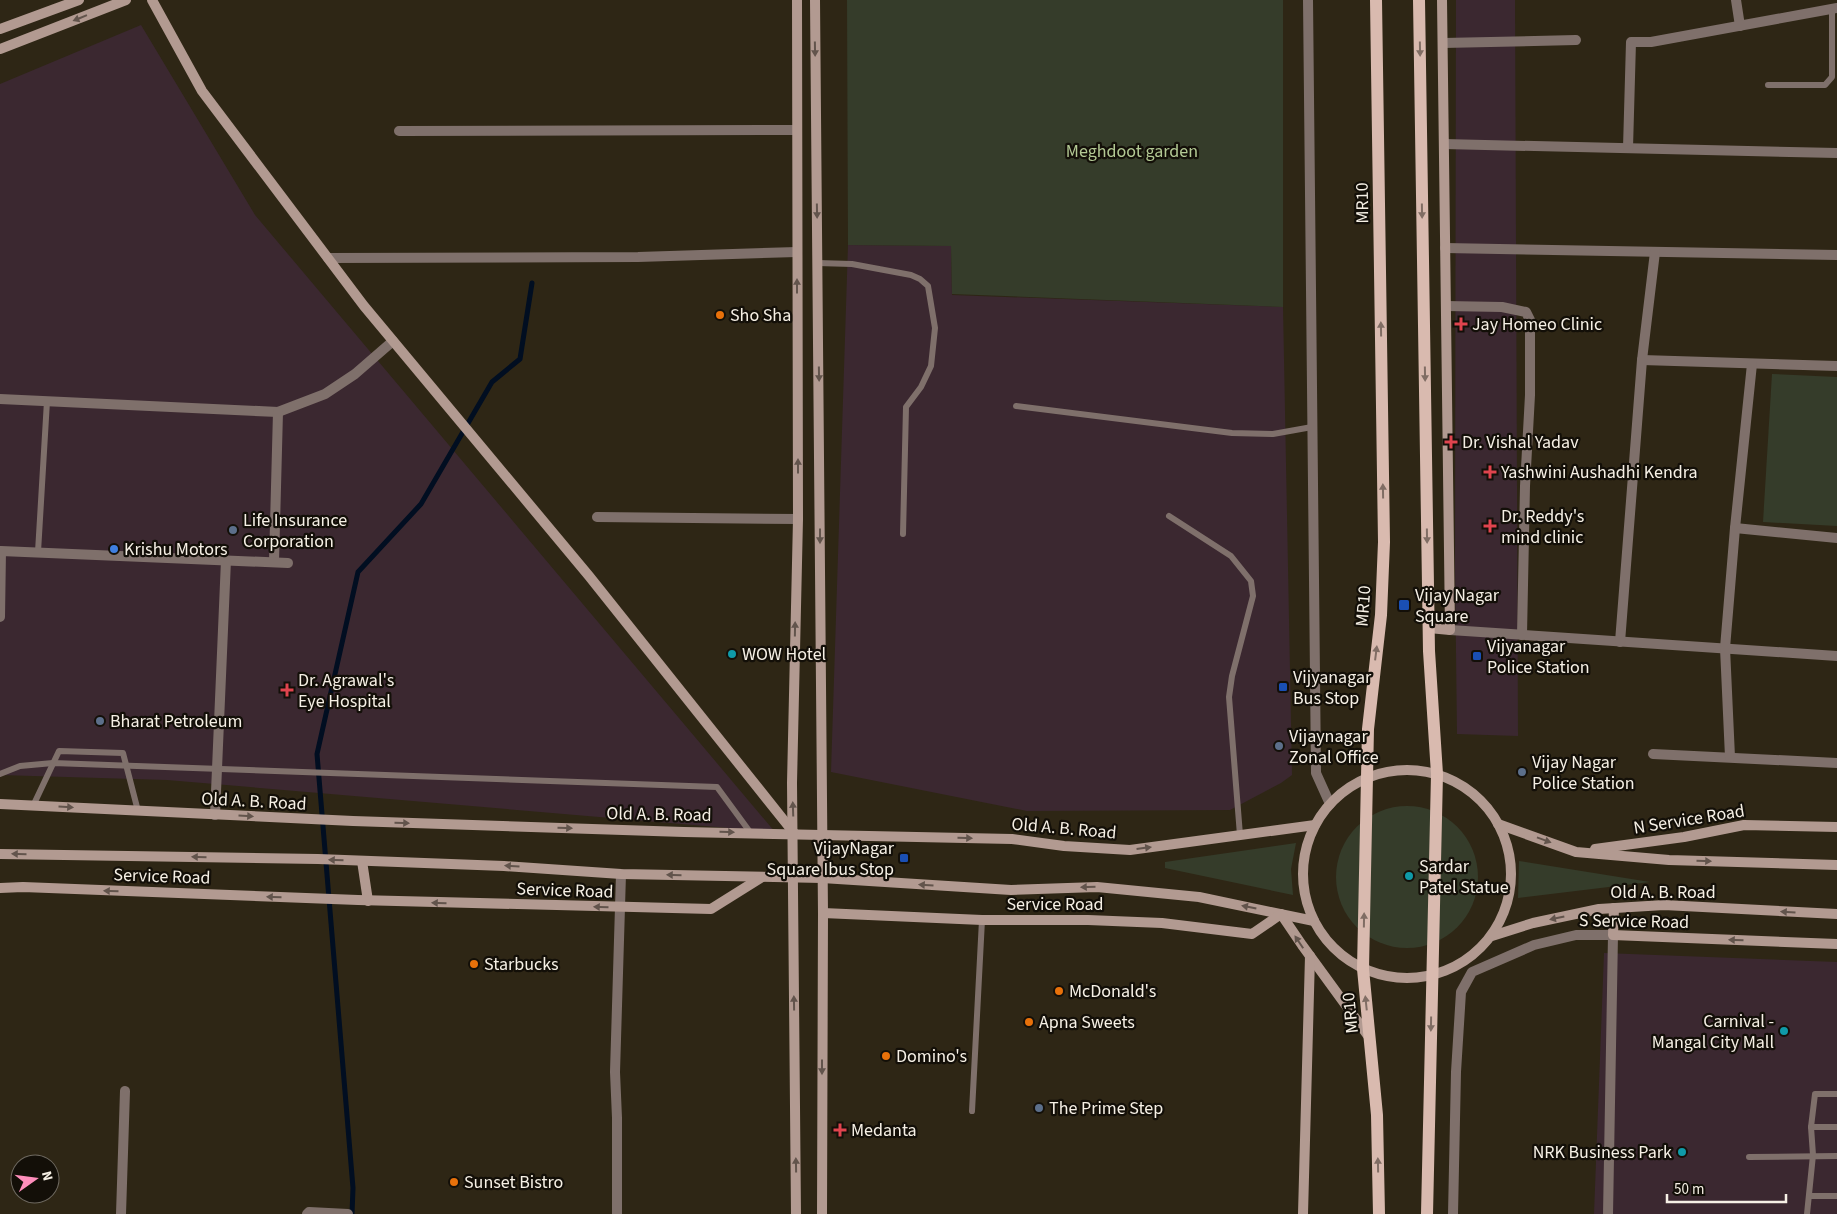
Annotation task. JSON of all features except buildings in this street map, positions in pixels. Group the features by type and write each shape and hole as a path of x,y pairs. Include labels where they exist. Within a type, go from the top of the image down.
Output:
{"main road":[{"name":"MR10","path":"1376,0 1384,542 1381,615 1368,729 1363,969 1377,1115 1379,1214"},
{"path":"1419,0 1429,628 1437,774 1427,1214"}],"street":[{"path":"0,29 79,0"},
{"path":"0,50 126,0"},
{"path":"152,0 202,91 364,306 589,576 794,833"},
{"path":"796,1214 792,773 798,519 797,0"},
{"path":"814,0 823,913 822,1214"},
{"path":"1308,0 1316,773 1330,804"},
{"path":"1442,0 1450,630"},
{"path":"1736,0 1740,26"},
{"path":"1628,148 1631,42 1652,42 1834,9"},
{"path":"1442,43 1576,40"},
{"path":"399,131 797,130"},
{"path":"1444,144 1837,153"},
{"path":"1445,248 1837,255"},
{"path":"328,258 638,256 797,252"},
{"path":"1620,642 1642,360 1655,252"},
{"path":"1446,306 1502,307 1526,312 1530,320 1530,386 1525,486 1522,635"},
{"path":"0,398 278,412 325,394 355,374 394,341"},
{"path":"1642,360 1837,366"},
{"path":"1730,757 1725,648 1752,364"},
{"path":"274,562 278,412"},
{"path":"597,517 798,519"},
{"path":"1735,528 1837,538"},
{"path":"0,617 1,551 288,563"},
{"path":"216,815 226,560"},
{"path":"1429,628 1837,656"},
{"path":"1653,754 1837,763"},
{"path":"1408,770 1437,774 1462,785 1482,802 1498,824 1511,867 1510,893 1492,936 1470,958 1457,967 1423,978 1402,979 1382,976 1363,969 1327,941 1314,921 1304,890 1303,872 1305,854 1315,826 1330,804 1341,794 1367,777 1380,773 1408,770"},
{"name":"Old A. B. Road","path":"0,804 353,822 1012,839 1064,846 1130,850 1315,826"},
{"name":"Old A. B. Road","path":"1498,824 1576,852 1669,860 1837,864"},
{"name":"N Service Road","path":"1576,852 1744,825 1837,827"},
{"path":"0,854 357,860 504,866 621,874 822,878 1011,890 1097,887 1199,897 1314,921"},
{"path":"357,860 363,900"},
{"path":"617,1214 615,1072 621,874"},
{"name":"Service Road","path":"0,888 24,887 619,908 711,909 763,877"},
{"name":"Old A. B. Road","path":"1492,936 1533,923 1599,909 1614,908 1664,906 1837,914"},
{"path":"1608,1214 1614,908"},
{"name":"Service Road","path":"823,913 982,920 1088,920 1162,923 1252,934 1281,914"},
{"path":"1281,914 1370,1038"},
{"name":"S Service Road","path":"1453,1214 1460,992 1472,972 1534,945 1576,935 1837,944"},
{"path":"1304,1214 1310,956"},
{"path":"121,1214 125,1092"},
{"path":"307,1214 309,1212 348,1214"}],"lane":[{"path":"1768,85 1825,85 1829,82 1832,77 1834,9"},
{"path":"817,264 852,264 910,275 920,279 928,286 935,328 931,366 921,387 906,407 904,534"},
{"path":"38,552 47,401"},
{"path":"1016,406 1232,432 1273,434 1312,427"},
{"path":"1169,516 1231,556 1251,581 1253,596 1232,676 1229,697 1240,835"},
{"path":"33,806 59,751 123,753 138,811"},
{"path":"0,774 20,766 53,763 717,787 750,832"},
{"path":"972,1111 982,920"},
{"path":"1807,1214 1813,1155 1811,1127 1815,1094 1837,1094"},
{"path":"1811,1127 1837,1127"},
{"path":"1749,1157 1837,1156"},
{"path":"1809,1196 1837,1196"}],"shaded area":[{"path":"1456,0 1515,0 1518,736 1457,734 1455,567"},
{"path":"141,25 255,215 775,832 167,780 0,775 0,84"},
{"path":"848,245 951,246 952,295 1283,307 1292,775 1281,783 1230,810 1027,811 831,772"},
{"path":"1604,953 1837,962 1837,1214 1594,1214"}],"green space":[{"name":"Meghdoot garden","path":"847,0 1283,0 1283,307 952,294 951,246 848,245"},
{"path":"1772,374 1837,377 1837,526 1763,522"},
{"path":"1407,806 1421,807 1434,811 1457,827 1473,850 1477,863 1477,891 1473,904 1457,927 1434,943 1421,947 1407,948 1393,947 1380,943 1357,927 1341,904 1337,891 1336,877 1337,863 1341,850 1357,827 1380,811 1393,807"},
{"path":"1296,843 1291,869 1293,895 1165,868 1165,862"},
{"path":"1519,861 1650,882 1518,898"}],"waterway":[{"path":"352,1214 353,1188 317,754 358,572 421,504 492,382 520,359 532,283"}],"place":[{"name":"Sho Sha","path":"720,315"},
{"name":"Jay Homeo Clinic","path":"1461,324"},
{"name":"Dr. Vishal Yadav","path":"1451,442"},
{"name":"Yashwini Aushadhi Kendra","path":"1490,472"},
{"name":"Dr. Reddy's mind clinic","path":"1490,526"},
{"name":"Life Insurance Corporation","path":"233,530"},
{"name":"Krishu Motors","path":"114,549"},
{"name":"Vijay Nagar Square","path":"1404,605"},
{"name":"WOW Hotel","path":"732,654"},
{"name":"Vijyanagar Police Station","path":"1477,656"},
{"name":"Vijyanagar Bus Stop","path":"1283,687"},
{"name":"Dr. Agrawal's Eye Hospital","path":"287,690"},
{"name":"Bharat Petroleum","path":"100,721"},
{"name":"Vijaynagar Zonal Office","path":"1279,746"},
{"name":"Vijay Nagar Police Station","path":"1522,772"},
{"name":"VijayNagar Square Ibus Stop","path":"904,858"},
{"name":"Sardar Patel Statue","path":"1409,876"},
{"name":"Starbucks","path":"474,964"},
{"name":"McDonald's","path":"1059,991"},
{"name":"Apna Sweets","path":"1029,1022"},
{"name":"Carnival - Mangal City Mall","path":"1784,1031"},
{"name":"Domino's","path":"886,1056"},
{"name":"The Prime Step","path":"1039,1108"},
{"name":"Medanta","path":"840,1130"},
{"name":"NRK Business Park","path":"1682,1152"},
{"name":"Sunset Bistro","path":"454,1182"}]}
